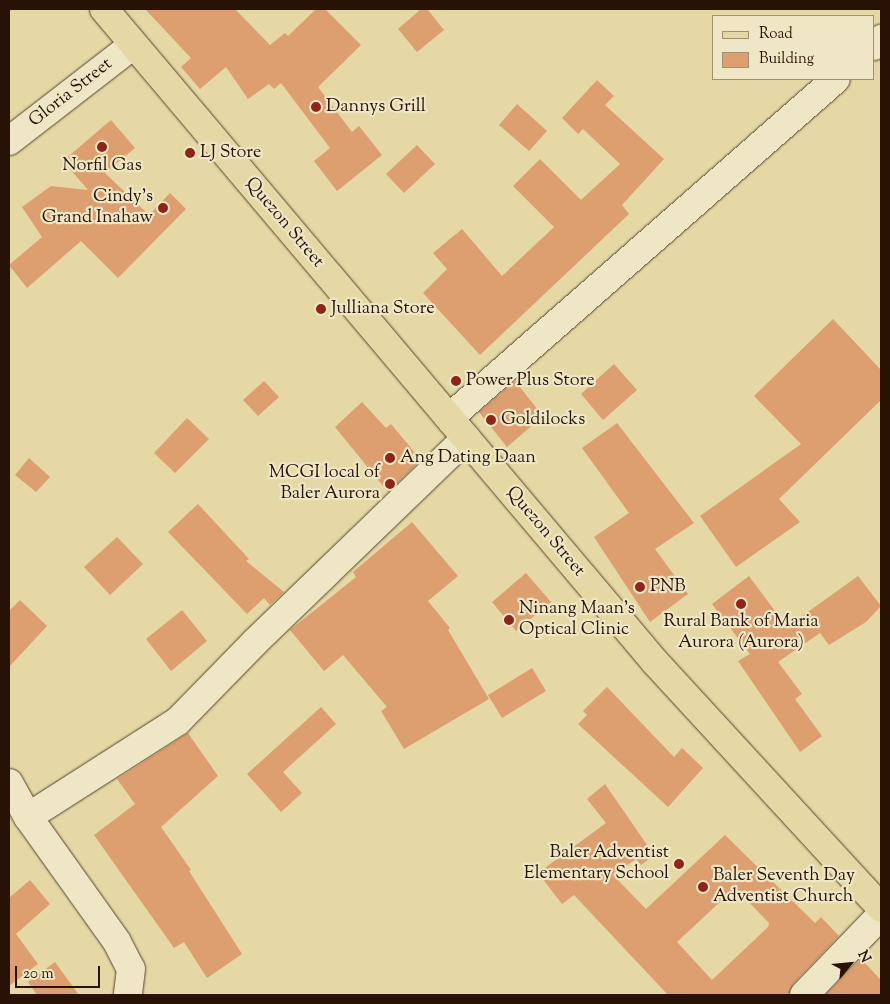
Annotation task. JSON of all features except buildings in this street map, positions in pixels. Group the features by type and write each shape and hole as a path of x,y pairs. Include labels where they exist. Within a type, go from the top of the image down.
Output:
{"main road":[{"name":"Quezon Street","path":"104,9 655,662 881,908"}],"street":[{"name":"Gloria Street","path":"9,141 133,45"},
{"path":"28,817 178,721 458,428 835,80"},
{"path":"9,783 28,817 117,942 131,969 128,995"},
{"path":"804,995 881,915"}],"place":[{"name":"Dannys Grill","path":"316,107"},
{"name":"Norfil Gas","path":"102,147"},
{"name":"LJ Store","path":"190,153"},
{"name":"Cindy's Grand Inahaw","path":"163,208"},
{"name":"Julliana Store","path":"321,309"},
{"name":"Power Plus Store","path":"456,381"},
{"name":"Goldilocks","path":"491,420"},
{"name":"Ang Dating Daan","path":"390,458"},
{"name":"MCGI local of Baler Aurora","path":"390,484"},
{"name":"PNB","path":"640,587"},
{"name":"Rural Bank of Maria Aurora (Aurora)","path":"741,604"},
{"name":"Ninang Maan's Optical Clinic","path":"509,620"},
{"name":"Baler Adventist Elementary School","path":"679,864"},
{"name":"Baler Seventh Day Adventist Church","path":"703,887"}]}
